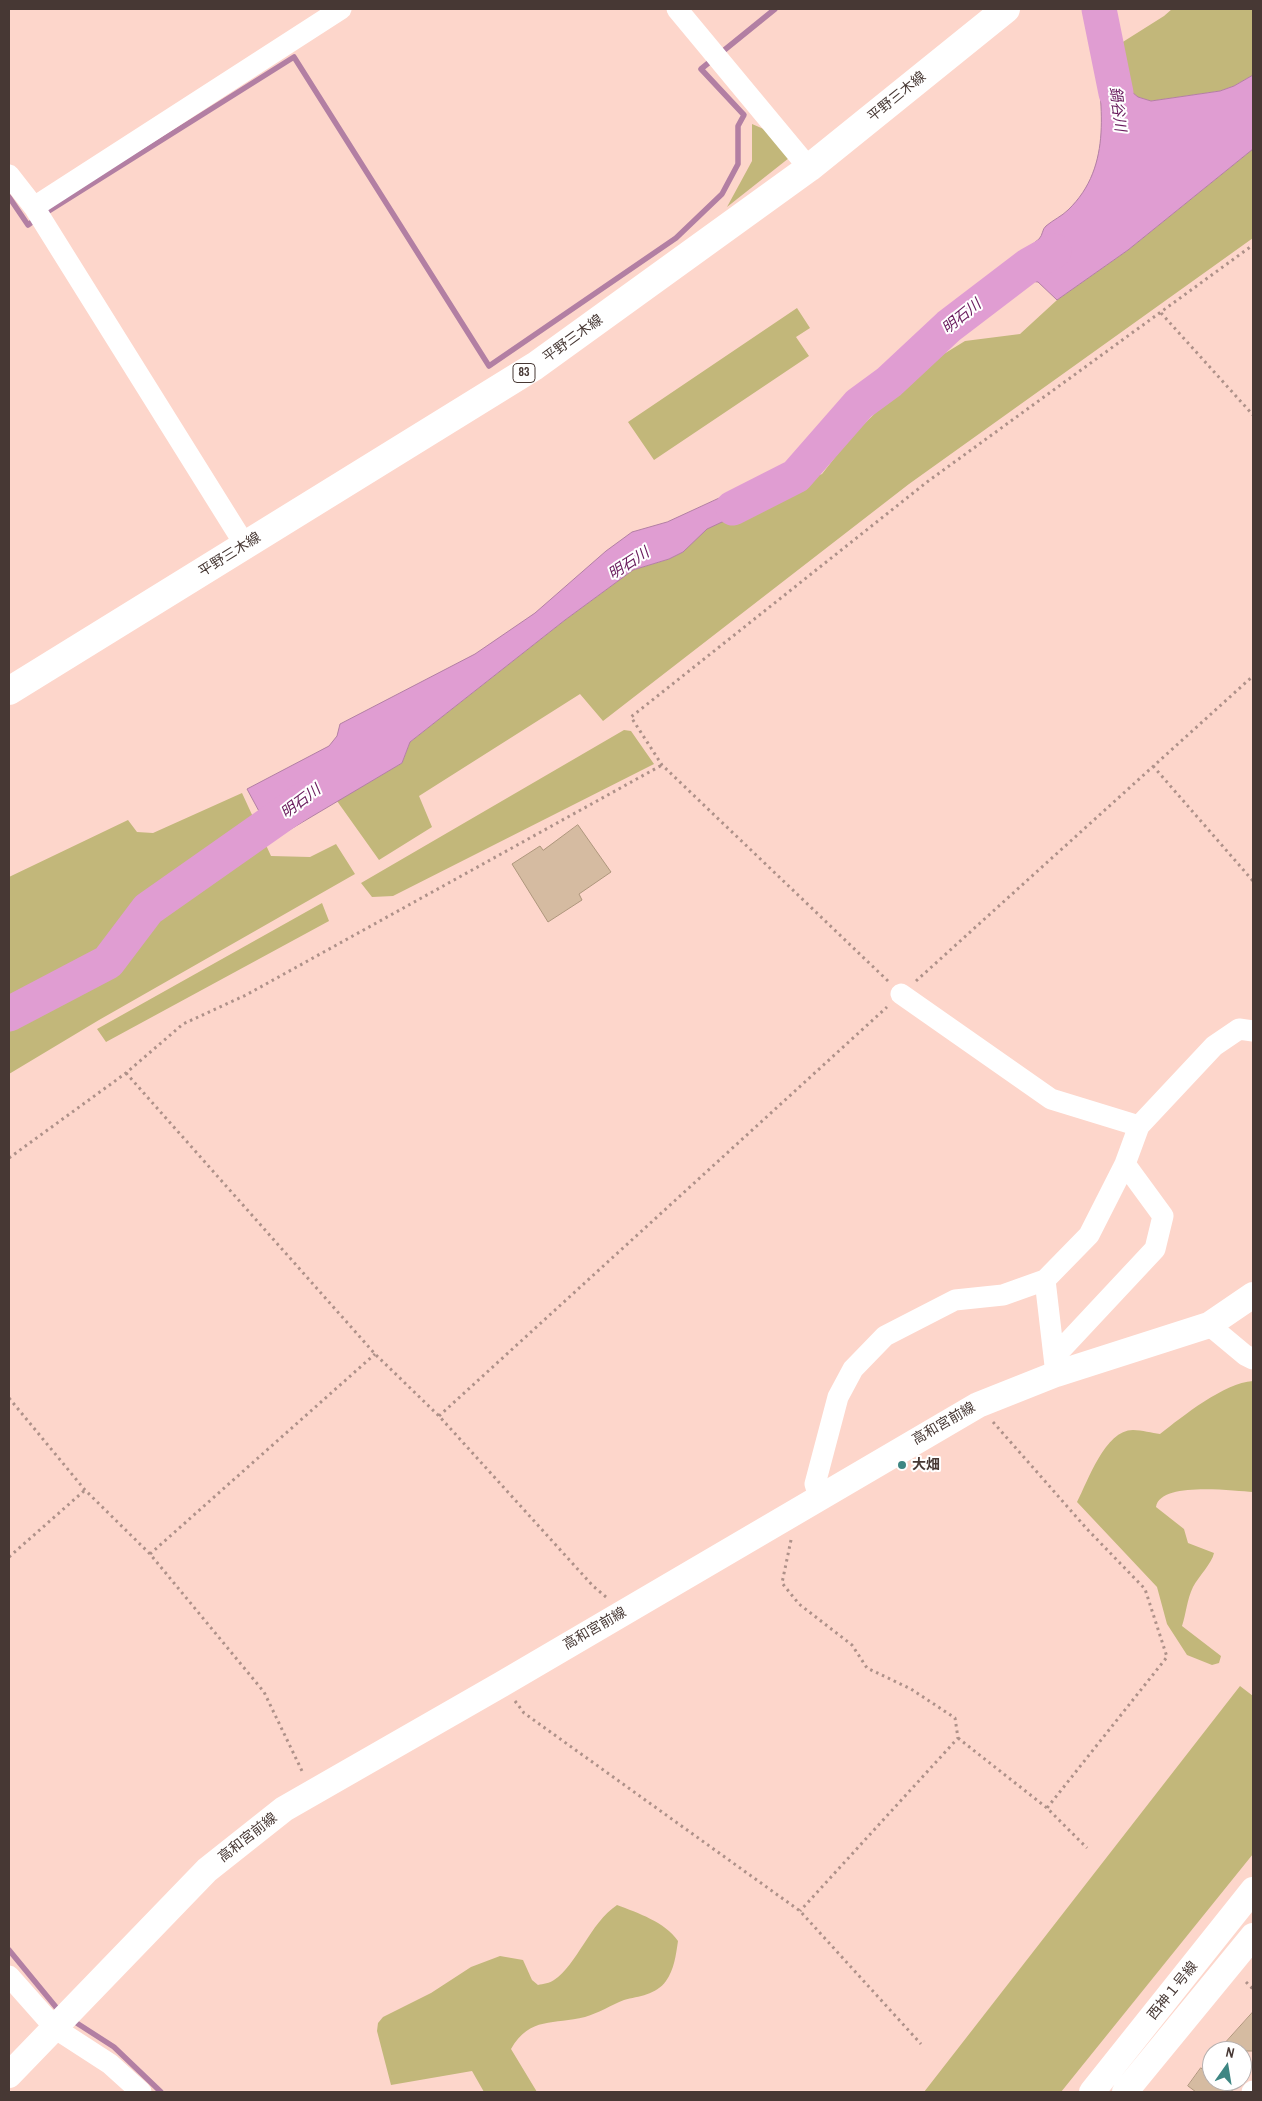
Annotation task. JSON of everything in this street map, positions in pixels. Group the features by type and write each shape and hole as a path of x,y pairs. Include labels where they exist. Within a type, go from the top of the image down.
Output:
{"main road":[{"name":"平野三木線","path":"9,691 535,366 810,168 1006,9"}],"street":[{"path":"34,207 341,9"},
{"path":"677,9 810,168"},
{"path":"9,175 34,207 245,545"},
{"path":"901,994 1051,1099 1139,1126"},
{"path":"819,1497 815,1484 838,1397 853,1369 885,1336 955,1300 1002,1296 1045,1280 1089,1235 1125,1164 1139,1126 1214,1046 1239,1029 1253,1031"},
{"path":"1055,1366 1155,1249 1163,1216 1125,1164"},
{"path":"1045,1280 1055,1366"},
{"name":"高和宮前線","path":"9,2075 206,1870 284,1809 502,1684 978,1405 1055,1366 1209,1325 1253,1294"},
{"path":"1209,1325 1245,1355 1253,1359"},
{"name":"西神１号線","path":"1092,2092 1253,1890"},
{"name":"西神１号線","path":"1124,2092 1253,1936"},
{"path":"9,1976 57,2027 110,2064 141,2092"}],"path":[{"path":"901,994 662,765 630,717 927,482 1253,245"},
{"path":"1162,313 1253,415"},
{"path":"439,1416 1253,676"},
{"path":"9,1158 126,1073 183,1024 246,995 662,765"},
{"path":"1153,766 1253,881"},
{"path":"126,1073 375,1354 439,1416 593,1586 624,1612"},
{"path":"150,1554 375,1354"},
{"path":"9,1398 86,1490 150,1554 264,1692 313,1794"},
{"path":"978,1405 1087,1529 1145,1589 1166,1657 1047,1808"},
{"path":"9,1557 86,1490"},
{"path":"782,1519 792,1541 782,1583 799,1604 852,1645 867,1668 910,1689 954,1718 958,1738 1047,1808 1088,1848"},
{"path":"502,1684 524,1713 800,1911 921,2044"},
{"path":"800,1911 958,1738"},
{"path":"1246,1982 1253,1989"}],"shaded area":[{"path":"1172,9 1253,9 1253,75 1234,86 1220,91 1151,101 1138,97 1127,88 1118,45"},
{"path":"752,124 766,130 789,158 727,207 752,161"},
{"path":"1253,149 1253,238 909,484 603,721 580,694 419,796 432,827 379,860 337,801 402,763 410,742 565,620 633,570 669,559 683,552 706,529 750,509 779,490 822,474 850,438 921,368 965,341 1020,334 1057,300 1128,250"},
{"path":"797,308 810,328 796,337 809,356 654,460 628,422"},
{"path":"624,730 631,731 654,764 393,896 372,897 361,883"},
{"path":"242,793 271,856 310,857 336,844 355,874 99,1020 9,1074 9,877 128,820 137,832 153,833"},
{"path":"322,903 329,921 106,1042 97,1029"},
{"path":"1253,1381 1253,1492 1215,1489 1183,1491 1160,1499 1156,1507 1184,1529 1188,1543 1214,1553 1191,1592 1182,1626 1221,1656 1219,1663 1212,1665 1187,1655 1167,1624 1157,1587 1077,1502 1092,1470 1114,1438 1123,1432 1133,1430 1160,1434 1204,1401 1229,1388"},
{"path":"1240,1686 1253,1696 1253,1854 1061,2092 924,2092"},
{"path":"617,1905 659,1923 673,1934 678,1941 671,1972 662,1986 652,1992 624,2000 585,2017 535,2026 518,2038 511,2049 537,2092 484,2092 472,2071 391,2085 377,2031 378,2023 383,2017 431,1993 471,1967 500,1956 523,1960 532,1980 538,1985 552,1981 570,1964 599,1922"}],"water":[{"path":"1118,45 1127,88 1138,97 1151,101 1220,91 1234,86 1253,75 1253,149 1128,250 1057,300 1038,282 1019,280 1007,272 1007,266 1039,239 1046,226 1068,210 1083,193 1092,174 1098,154 1101,133 1100,90 1095,47"},
{"path":"770,475 779,490 750,509 707,529 683,552 669,559 633,570 565,620 410,742 402,763 274,839 247,789 329,746 337,736 340,724 475,654 535,613 606,551 632,532 667,522"}],"building":[{"path":"578,825 611,872 579,894 582,900 548,922 512,864 540,846 543,850"},
{"path":"1253,2012 1253,2051 1252,2041 1227,2041"},
{"path":"1201,2068 1202,2091 1234,2092 1196,2092 1188,2086"}],"waterway":[{"path":"44,214 294,57 489,366 676,238 722,194 738,164 738,126 744,115 701,69 775,9"},
{"name":"鍋谷川","path":"1099,9 1116,93"},
{"path":"9,197 28,225 36,219"},
{"name":"明石川","path":"733,508 796,476 859,404 889,382 949,326 1029,265 1054,251"},
{"name":"明石川","path":"9,1014 108,962 148,909 306,798"},
{"path":"9,1950 60,2012"},
{"path":"72,2020 114,2047 161,2092"}],"place":[{"name":"大畑","path":"902,1465"}]}
